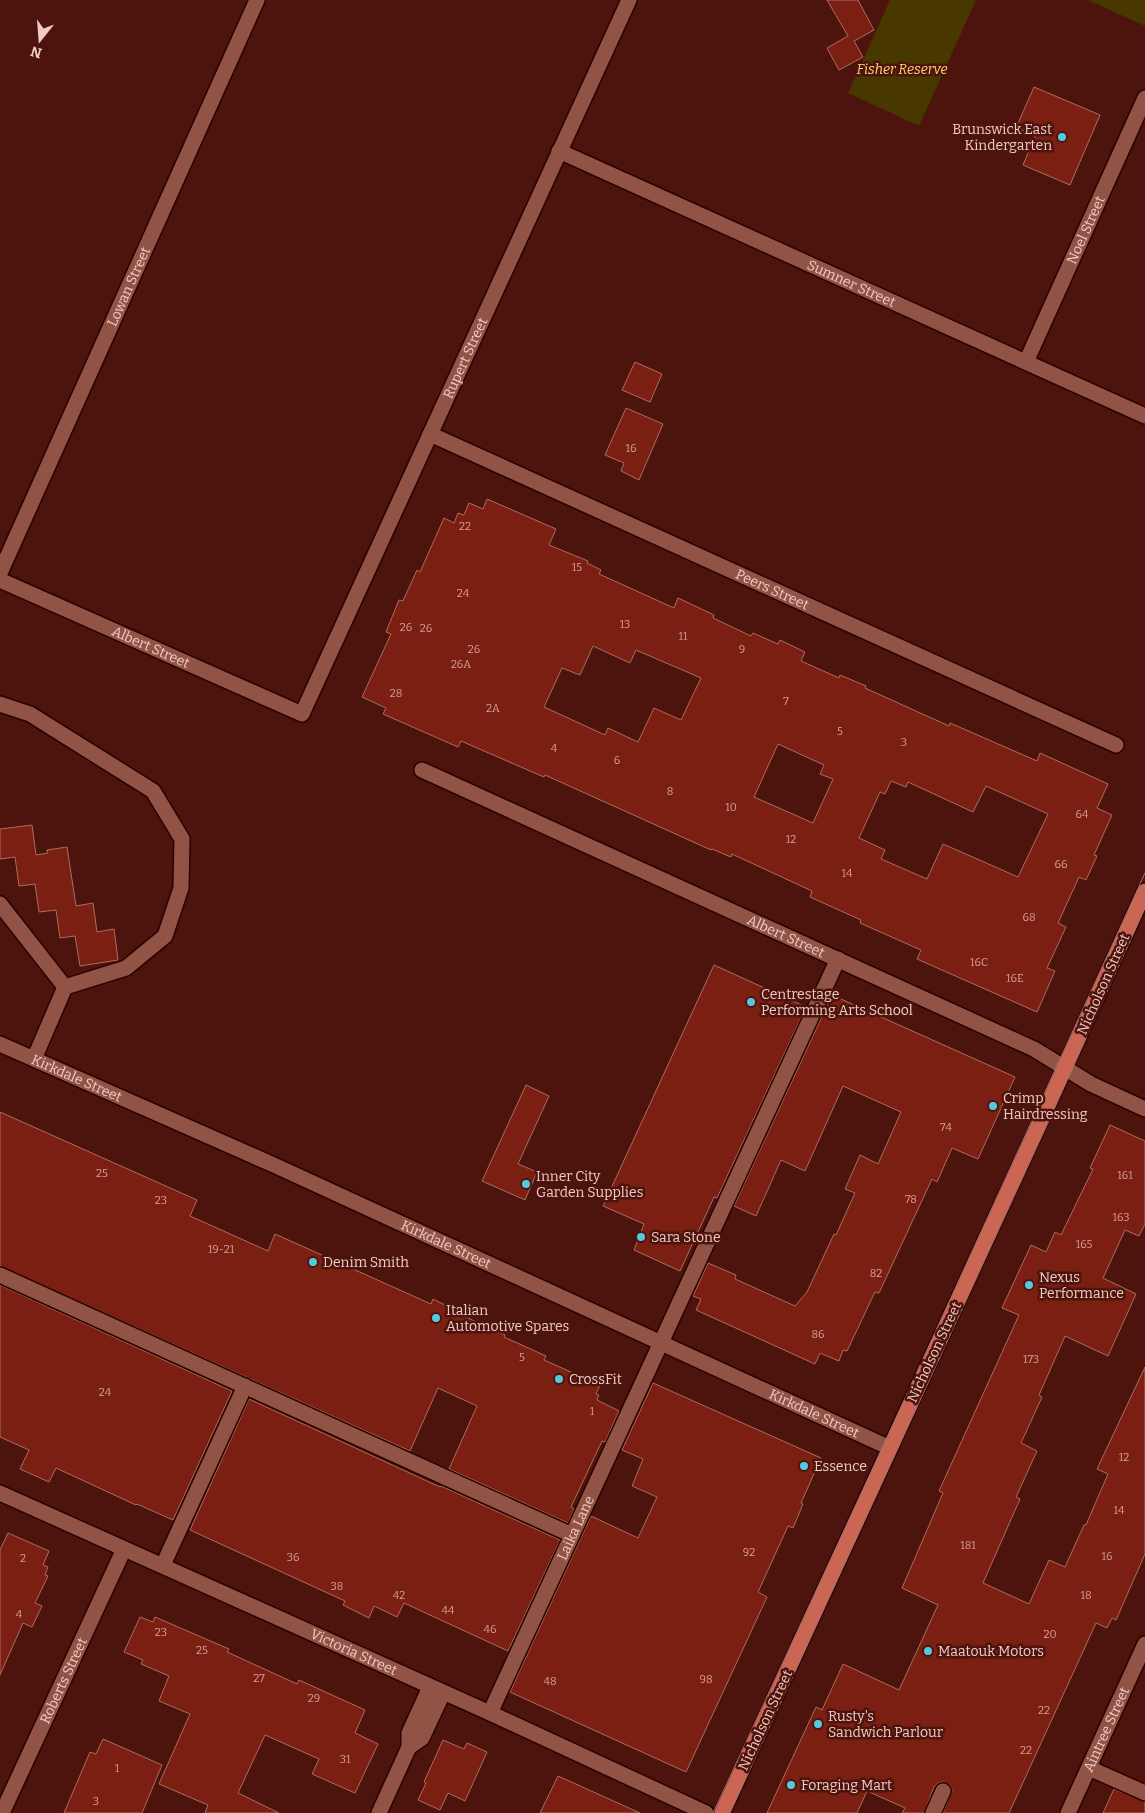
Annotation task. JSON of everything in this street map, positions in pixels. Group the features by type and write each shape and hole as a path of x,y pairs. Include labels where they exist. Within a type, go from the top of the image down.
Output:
{"main road":[{"name":"Nicholson Street","path":"722,1813 1145,891"}],"street":[{"name":"Lowan Street","path":"0,573 257,0"},
{"name":"Rupert Street","path":"302,714 629,0"},
{"name":"Noel Street","path":"1026,362 1145,98"},
{"name":"Sumner Street","path":"559,151 1145,416"},
{"name":"Peers Street","path":"430,434 1116,745"},
{"name":"Albert Street","path":"0,580 302,714"},
{"path":"0,704 30,714 153,791 182,839 181,888 165,936 126,968 65,987 34,1059"},
{"name":"Albert Street","path":"422,770 1034,1049 1091,1084 1145,1109"},
{"path":"0,904 65,987"},
{"name":"Laika Lane","path":"490,1713 838,959"},
{"name":"Kirkdale Street","path":"0,1044 276,1166 890,1448"},
{"path":"0,1275 572,1535"},
{"path":"163,1566 245,1386"},
{"name":"Victoria Street","path":"0,1492 490,1713 706,1813"},
{"name":"Roberts Street","path":"2,1813 124,1548"},
{"name":"Aintree Street","path":"1068,1813 1145,1644"},
{"path":"379,1813 410,1747 422,1738 436,1690"},
{"path":"1089,1768 1145,1793"},
{"path":"933,1813 943,1791"}],"green space":[{"name":"Fisher Reserve","path":"890,0 976,0 919,126 848,93"},
{"path":"1088,0 1145,0 1145,26"}],"building":[{"path":"827,0 858,0 874,30 854,41 863,57 839,70 827,48 848,36"},
{"name":"Brunswick East Kindergarten","path":"1034,87 1100,115 1070,185 1023,165 1035,136 1016,128"},
{"path":"635,362 662,374 650,402 622,390"},
{"path":"626,408 663,424 639,480 621,471 624,463 605,455"},
{"path":"487,499 556,529 549,545 588,561 587,563 601,570 599,574 674,608 678,598 714,615 713,618 751,636 753,633 778,644 780,640 805,652 801,661 839,678 840,675 866,686 865,688 949,726 950,723 1037,761 1040,753 1108,784 1097,808 1112,815 1094,855 1097,856 1086,880 1079,877 1058,923 1066,927 1047,968 1055,971 1037,1012 917,959 921,950 860,923 861,920 810,897 812,891 732,854 731,857 711,850 545,775 544,777 461,741 458,747 383,714 386,708 362,697 391,634 386,632 399,600 403,601 417,570 420,572 444,518 454,523 458,513 464,515 469,503 483,509","holes":["593,646 630,663 636,650 701,678 681,720 654,708 638,742 608,728 605,735 544,707 562,668 580,675","778,744 824,765 820,774 833,779 813,823 754,797","891,781 906,787 908,782 973,812 986,786 1048,814 1018,877 943,844 927,879 881,859 885,850 859,838 880,792 885,794"]},
{"path":"32,825 36,855 48,853 47,850 67,847 76,906 93,903 97,932 114,929 118,960 80,966 75,936 60,938 56,910 39,912 35,884 19,886 15,857 0,859 0,829"},
{"path":"714,965 806,1007 717,1198 714,1197 680,1271 634,1250 644,1224 603,1206"},
{"path":"832,995 1015,1077 978,1159 952,1148 937,1182 932,1179 879,1293 875,1292 847,1351 843,1350 839,1361 820,1353 815,1364 696,1310 701,1299 693,1296 708,1263 736,1275 735,1279 795,1306 807,1292 855,1193 845,1189 860,1155 878,1164 901,1112 843,1086 805,1171 781,1160 756,1216 734,1206"},
{"path":"526,1085 549,1096 518,1164 537,1172 525,1200 482,1181"},
{"path":"0,1112 197,1200 190,1216 268,1251 275,1234 431,1304 433,1299 455,1310 455,1312 505,1335 504,1337 546,1356 544,1360 600,1385 596,1394 599,1395 597,1400 619,1411 605,1442 602,1441 571,1507 574,1509 568,1523 449,1469 477,1406 438,1388 410,1451 0,1266"},
{"path":"1110,1125 1145,1141 1145,1224 1139,1236 1125,1230 1103,1278 1136,1294 1108,1356 1065,1336 1039,1395 1042,1397 1021,1443 1037,1451 1016,1497 1020,1499 983,1583 1029,1604 1049,1560 1065,1567 1108,1474 1097,1469 1145,1367 1145,1554 1116,1620 1112,1618 1107,1628 1096,1623 1009,1813 943,1813 952,1791 950,1785 943,1782 938,1783 934,1787 924,1813 902,1813 905,1808 867,1791 857,1813 767,1813 816,1707 822,1710 843,1664 899,1690 938,1605 902,1588 943,1493 939,1491 1019,1315 1002,1308 1031,1245 1046,1252 1055,1232 1061,1235 1093,1169 1090,1168"},
{"path":"0,1285 232,1391 173,1520 56,1468 49,1482 20,1469 29,1450 0,1437"},
{"path":"653,1383 821,1458 801,1503 803,1504 793,1528 788,1526 758,1592 767,1597 686,1772 510,1692 591,1516 638,1538 657,1497 632,1486 643,1459 622,1450"},
{"path":"249,1399 560,1540 508,1651 404,1603 397,1617 374,1606 369,1618 343,1605 345,1601 190,1530"},
{"path":"8,1533 49,1551 43,1565 48,1567 45,1575 48,1576 35,1603 42,1606 32,1627 23,1623 0,1675 0,1550"},
{"path":"140,1617 153,1622 155,1617 229,1649 227,1652 297,1684 299,1680 365,1710 355,1733 378,1744 355,1793 312,1774 319,1759 265,1735 238,1793 279,1813 205,1813 208,1805 159,1784 190,1714 159,1701 169,1676 141,1664 143,1660 124,1652"},
{"path":"103,1739 162,1765 142,1813 64,1813 90,1752 96,1754"},
{"path":"443,1740 464,1749 467,1743 487,1752 465,1801 448,1793 440,1810 418,1800"},
{"path":"558,1776 640,1813 540,1813"},
{"path":"1114,1789 1145,1802 1145,1813 1103,1813"}],"tram line":[{"path":"713,1813 1145,873"},
{"path":"730,1813 1145,908"}],"place":[{"name":"Brunswick East Kindergarten","path":"1062,137"},
{"name":"Centrestage Performing Arts School","path":"751,1002"},
{"name":"Crimp Hairdressing","path":"993,1106"},
{"name":"Inner City Garden Supplies","path":"526,1184"},
{"name":"Sara Stone","path":"641,1237"},
{"name":"Denim Smith","path":"313,1262"},
{"name":"Nexus Performance","path":"1029,1285"},
{"name":"Italian Automotive Spares","path":"436,1318"},
{"name":"CrossFit","path":"559,1379"},
{"name":"Essence","path":"804,1466"},
{"name":"Maatouk Motors","path":"928,1651"},
{"name":"Rusty's Sandwich Parlour","path":"818,1724"},
{"name":"Foraging Mart","path":"791,1785"}]}
